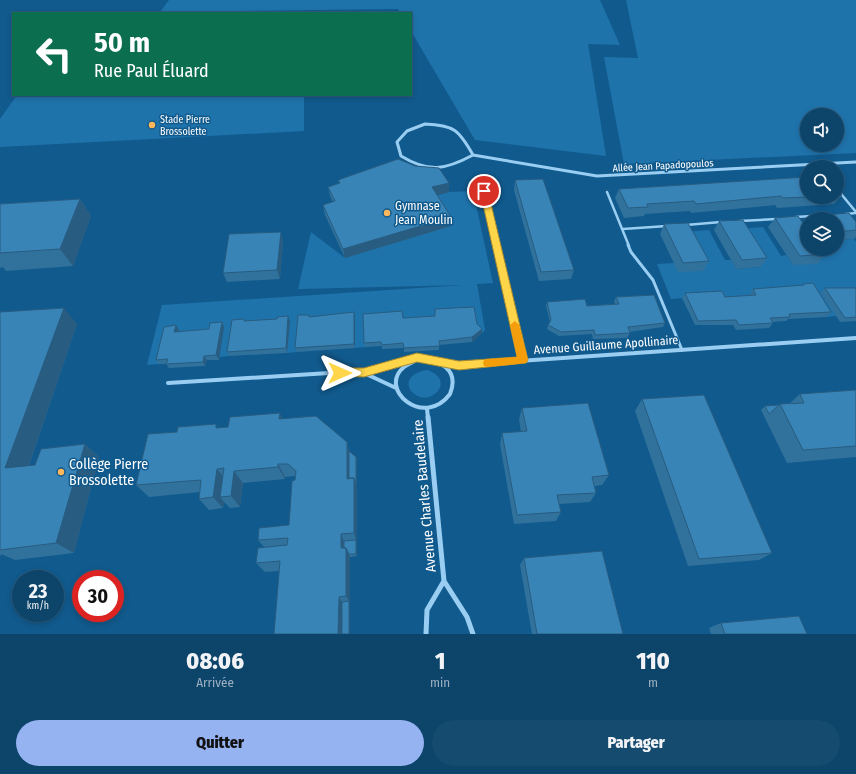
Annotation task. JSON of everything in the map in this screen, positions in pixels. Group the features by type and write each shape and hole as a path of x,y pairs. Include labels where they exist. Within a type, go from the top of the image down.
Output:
{"street":[{"path":"425,124 446,125 460,132 473,155 459,163 438,169 416,166 401,156 397,142 407,130 425,124"},
{"name":"Allée Jean Papadopoulos","path":"473,155 597,176 856,162"},
{"path":"484,191 523,360"},
{"name":"Avenue Guillaume Apollinaire","path":"168,383 329,373 364,373 417,358 459,365 856,338"},
{"path":"418,359 429,359 440,362 448,369 453,378 453,387 449,397 441,404 419,409 408,405 400,398 396,388 398,374 408,363 418,359"},
{"path":"364,373 396,388"},
{"name":"Avenue Charles Baudelaire","path":"427,408 444,582 467,617 473,634"},
{"name":"Avenue Charles Baudelaire","path":"426,634 427,610 444,582"}],"lane":[{"path":"607,192 631,252 653,280 682,350"},
{"path":"844,197 856,212"},
{"path":"844,214 856,212"},
{"path":"794,217 800,217"},
{"path":"739,221 778,218"},
{"path":"685,225 724,222"},
{"path":"623,229 669,226"}],"shaded area":[{"path":"169,0 600,0 620,45 588,44 606,156 475,140 412,33 412,12 400,12 398,9 160,12"},
{"path":"626,0 856,0 856,153 624,164 604,57 638,58"},
{"name":"Stade Pierre Brossolette","path":"16,96 304,96 304,131 0,147 0,119"},
{"path":"473,191 493,283 477,284 485,330 482,333 435,321 365,347 355,348 354,317 299,320 297,352 287,353 234,324 229,356 219,357 224,327 159,364 147,365 162,305 463,285 298,289 311,232 345,258 432,197 449,192"},
{"path":"763,227 781,256 786,255 793,265 801,256 844,256 844,240 854,239 856,242 856,293 836,316 827,317 750,293 753,300 722,302 719,295 671,299 657,264 674,263 679,272 683,232 709,230 725,260 731,260 736,269 761,267 737,229"},
{"path":"427,370 436,375 440,380 440,386 438,392 432,396 426,398 419,397 409,388 409,380 415,374"}],"building":[{"name":"Gymnase Jean Moulin","path":"398,159 415,166 439,168 449,183 432,187 451,217 343,249 323,205 335,201 328,187 340,183 338,180"},
{"path":"800,177 800,197 783,198 781,196 696,204 694,201 647,204 648,207 628,208 619,189"},
{"path":"543,179 574,270 541,272 515,180"},
{"path":"80,199 60,249 0,253 0,204"},
{"path":"844,213 849,213 856,222 856,230 844,231"},
{"path":"798,216 800,219 800,256 775,218"},
{"path":"743,220 767,258 742,260 719,221"},
{"path":"688,223 709,261 683,263 664,224"},
{"path":"281,232 277,270 223,273 229,234"},
{"path":"813,283 831,312 789,314 790,317 770,318 773,323 739,325 736,320 698,321 685,293 722,291 725,297 756,295 753,289"},
{"path":"825,288 856,288 856,317 845,318"},
{"path":"654,295 665,323 628,327 630,333 595,335 594,330 561,332 548,325 551,320 547,302 585,299 587,306 619,304 616,297"},
{"path":"474,307 477,324 482,329 472,337 439,341 440,346 404,348 403,343 382,345 381,342 364,343 363,314 402,311 403,318 435,316 435,309"},
{"path":"64,308 5,468 35,465 41,449 85,444 56,543 0,550 0,312"},
{"path":"354,312 354,344 295,348 298,315 309,315 309,317"},
{"path":"288,316 286,348 227,352 232,320 244,319 244,321 277,319 277,317"},
{"path":"222,322 216,355 204,356 203,362 166,364 168,359 156,360 164,327 176,325 174,332 209,329 210,323"},
{"path":"856,390 856,446 803,450 780,404 804,403 800,394"},
{"path":"704,395 772,553 699,559 642,399"},
{"path":"588,403 609,475 592,477 596,493 557,495 561,512 517,515 502,433 527,431 522,408"},
{"path":"779,405 769,414 765,406"},
{"path":"280,413 279,419 316,416 347,442 347,479 354,478 354,533 341,534 341,548 346,548 346,596 339,597 338,634 274,634 280,561 256,563 258,548 287,545 288,538 258,540 259,528 289,525 292,481 295,480 296,471 288,464 278,464 278,467 234,471 231,496 220,497 224,468 217,469 213,497 199,499 201,480 136,485 148,434 177,432 178,427 216,424 216,428 228,427 230,417"},
{"path":"349,451 356,457 356,486 354,478 349,478"},
{"path":"356,540 356,554 349,554 346,548 344,548 344,541"},
{"path":"602,551 623,634 537,634 524,558"},
{"path":"349,601 349,634 342,634 342,602"},
{"path":"799,616 807,634 725,634 721,623"}],"slow traffic":[{"path":"488,363 523,360 515,325"}],"place":[{"name":"Stade Pierre Brossolette","path":"152,125"},
{"name":"Gymnase Jean Moulin","path":"387,213"},
{"name":"Collège Pierre Brossolette","path":"61,472"}],"route":[{"path":"340,373 364,373 417,358 459,365 523,360 484,191"}]}
